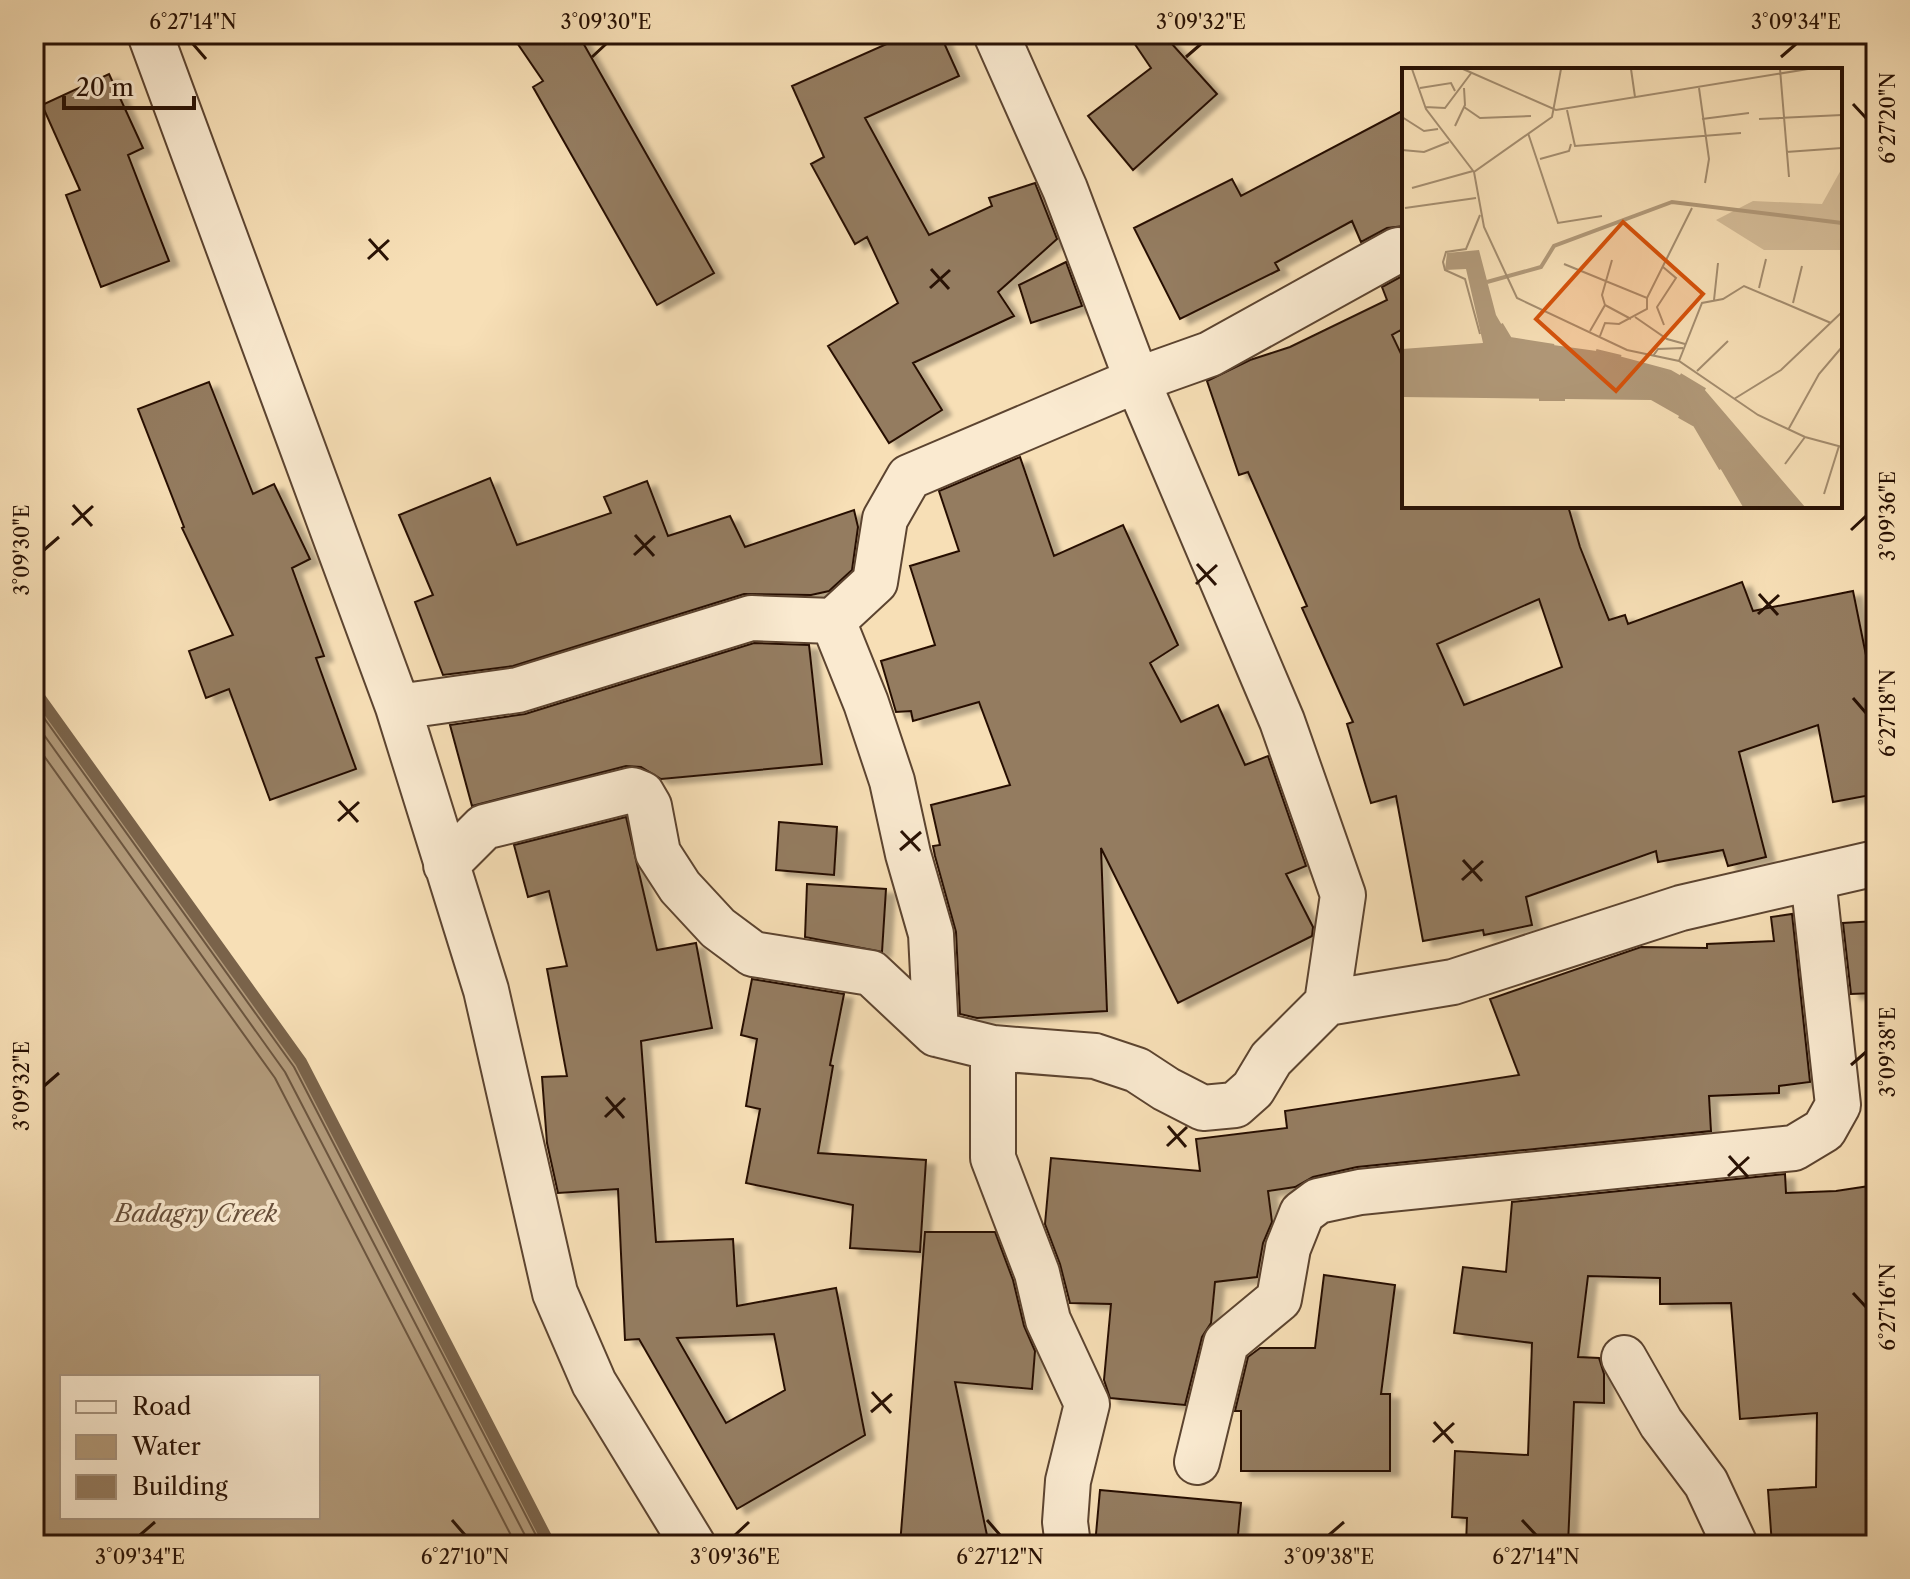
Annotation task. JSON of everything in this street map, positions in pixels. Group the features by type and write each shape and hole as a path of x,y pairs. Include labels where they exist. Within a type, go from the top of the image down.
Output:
{"street":[{"path":"150,34 398,707 486,990 555,1293 594,1383 693,1545"},
{"path":"996,34 1065,189 1137,380 1282,721 1343,895 1327,1003"},
{"path":"398,707 518,690 751,618 833,621 875,582 885,519 909,477 1137,380 1210,354 1398,250"},
{"path":"833,621 866,703 892,781 908,854 931,934 936,1034"},
{"path":"446,865 484,827 632,790 642,794 649,806 658,853 680,887 718,928 753,954 871,973 936,1034 993,1048 1095,1056 1137,1070 1203,1108 1235,1105 1253,1089 1271,1059 1327,1003 1453,982 1681,908 1876,863"},
{"path":"1197,1462 1226,1343 1279,1299 1288,1248 1302,1213 1318,1201 1360,1192 1794,1148 1824,1130 1838,1105 1813,878"},
{"path":"993,1048 993,1158 1037,1273 1048,1320 1087,1404 1068,1481 1065,1522 1068,1545"},
{"path":"1624,1358 1661,1423 1706,1483 1735,1545"}],"water":[{"name":"Badagry Creek","path":"34,690 301,1062 550,1545 34,1545"}],"building":[{"path":"511,34 578,34 714,273 657,305 533,87 543,81"},
{"path":"909,34 940,34 959,76 865,118 929,235 992,206 989,198 1035,183 1057,239 998,292 1014,316 913,363 942,410 889,443 828,346 898,303 867,237 855,244 811,164 824,157 792,86"},
{"path":"1128,34 1163,34 1217,94 1133,170 1088,116 1151,68"},
{"path":"109,74 143,148 128,155 169,261 101,287 66,195 80,190 42,105"},
{"path":"1402,111 1402,226 1387,228 1361,242 1352,221 1275,263 1279,270 1180,319 1134,228 1232,179 1241,196"},
{"path":"1066,262 1082,306 1031,323 1019,285"},
{"path":"1402,276 1402,332 1401,330 1392,335 1402,356 1402,508 1569,508 1580,547 1609,620 1625,615 1628,624 1742,582 1753,611 1853,591 1870,675 1876,674 1876,794 1833,802 1818,725 1739,752 1766,857 1728,866 1723,850 1658,862 1656,851 1526,897 1532,925 1484,935 1483,930 1423,941 1396,796 1371,803 1347,724 1353,722 1302,608 1307,606 1248,472 1239,475 1207,381 1250,360 1290,347 1387,300 1382,287","holes":["1539,599 1562,667 1464,705 1437,644"]},
{"path":"209,382 253,494 274,484 310,559 292,568 324,656 316,658 356,769 270,800 229,689 206,698 189,651 233,635 182,528 138,409"},
{"path":"1020,457 1054,556 1123,525 1178,645 1150,663 1181,722 1218,705 1245,765 1268,756 1306,866 1286,874 1313,927 1312,936 1178,1003 1101,848 1107,1011 977,1018 960,1014 956,932 933,846 940,845 931,805 1010,785 979,702 913,721 911,711 896,712 881,661 935,645 910,566 959,551 939,491"},
{"path":"490,478 517,545 611,513 604,497 647,481 668,536 730,516 745,547 854,510 858,527 852,570 829,591 811,595 744,594 513,666 443,675 415,602 433,595 399,515"},
{"path":"754,643 809,645 822,764 661,779 641,767 626,766 472,806 450,725 525,714"},
{"path":"626,817 657,950 696,943 712,1028 641,1041 656,1242 733,1239 737,1306 836,1288 865,1435 737,1509 639,1339 625,1340 618,1189 558,1193 547,1143 542,1077 567,1076 547,969 567,966 549,891 528,897 514,845","holes":["774,1334 785,1390 726,1423 677,1338"]},
{"path":"779,822 837,827 834,875 776,870"},
{"path":"807,884 886,889 882,952 805,937"},
{"path":"1792,914 1810,1082 1779,1086 1779,1093 1709,1096 1711,1131 1357,1167 1313,1177 1295,1187 1268,1191 1272,1222 1263,1243 1257,1277 1215,1282 1211,1323 1202,1337 1185,1405 1110,1398 1104,1380 1111,1304 1070,1303 1045,1224 1051,1158 1200,1171 1196,1139 1287,1128 1285,1111 1519,1075 1490,999 1641,947 1707,948 1707,944 1774,941 1771,917"},
{"path":"1876,921 1876,993 1851,994 1843,923"},
{"path":"752,979 844,994 818,1153 926,1160 920,1252 850,1248 853,1205 746,1183 760,1109 746,1106 757,1039 741,1035"},
{"path":"1785,1174 1786,1193 1836,1191 1876,1185 1876,1445 1868,1444 1875,1545 1772,1545 1768,1490 1816,1487 1817,1413 1740,1419 1731,1303 1660,1304 1660,1278 1588,1276 1578,1357 1599,1358 1604,1374 1604,1403 1574,1402 1568,1545 1466,1545 1467,1518 1452,1517 1455,1451 1528,1455 1532,1343 1454,1333 1463,1267 1506,1272 1512,1202"},
{"path":"925,1232 995,1232 1013,1280 1024,1326 1035,1351 1032,1389 955,1382 989,1545 900,1545"},
{"path":"1324,1275 1395,1285 1381,1394 1390,1394 1390,1471 1241,1471 1241,1411 1235,1411 1248,1357 1260,1348 1315,1348"},
{"path":"1100,1490 1241,1503 1237,1545 1095,1545"}],"waterway":[{"path":"34,690 301,1062 550,1545"}]}
